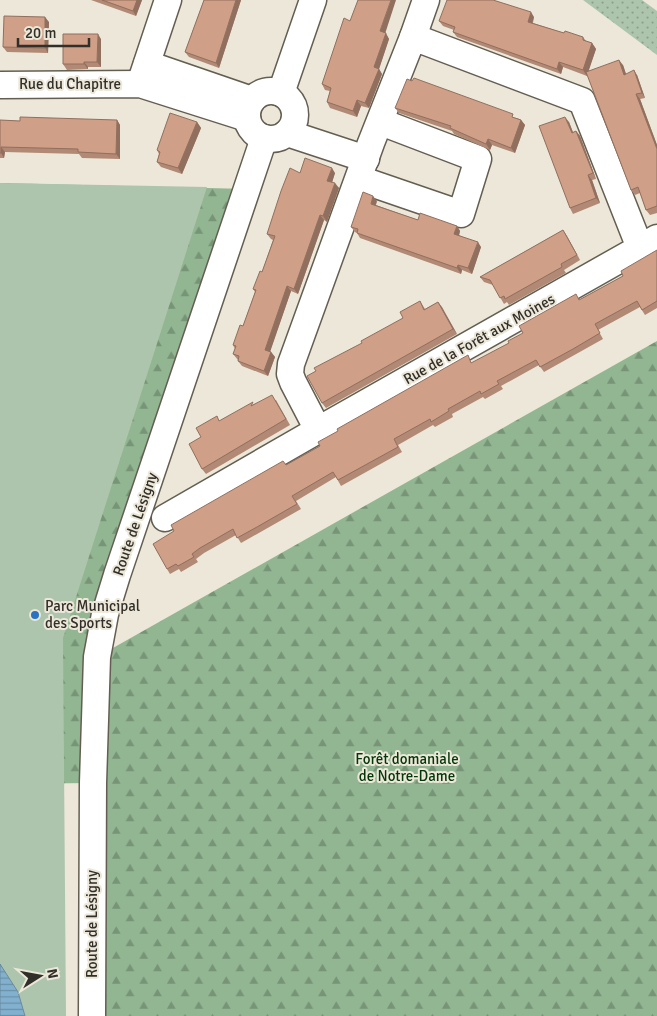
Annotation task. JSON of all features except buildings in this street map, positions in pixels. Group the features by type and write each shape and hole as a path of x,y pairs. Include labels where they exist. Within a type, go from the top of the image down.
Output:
{"street":[{"path":"143,74 168,0"},
{"path":"281,92 313,0"},
{"path":"318,430 293,382 290,374 291,364 426,0"},
{"name":"Rue de la Forêt aux Moines","path":"165,518 648,243 582,101 413,37"},
{"name":"Rue du Chapitre","path":"0,85 143,74 249,109"},
{"path":"282,129 292,102 281,92 265,91 249,109 253,130 282,129 369,151"},
{"name":"Route de Lésigny","path":"92,1016 93,783 99,649 117,575 282,129"}],"green space":[{"path":"583,0 642,0 657,11 657,55"},
{"name":"Forêt domaniale de Notre-Dame","path":"0,183 248,189 97,657 657,341 657,1016 93,1016 93,783 0,784"},
{"name":"Parc Municipal des Sports","path":"0,183 207,187 63,638 66,1016 0,1016"}],"water":[{"path":"0,964 18,992 25,1016 0,1016"}],"place":[{"name":"Parc Municipal des Sports","path":"35,615"}]}
